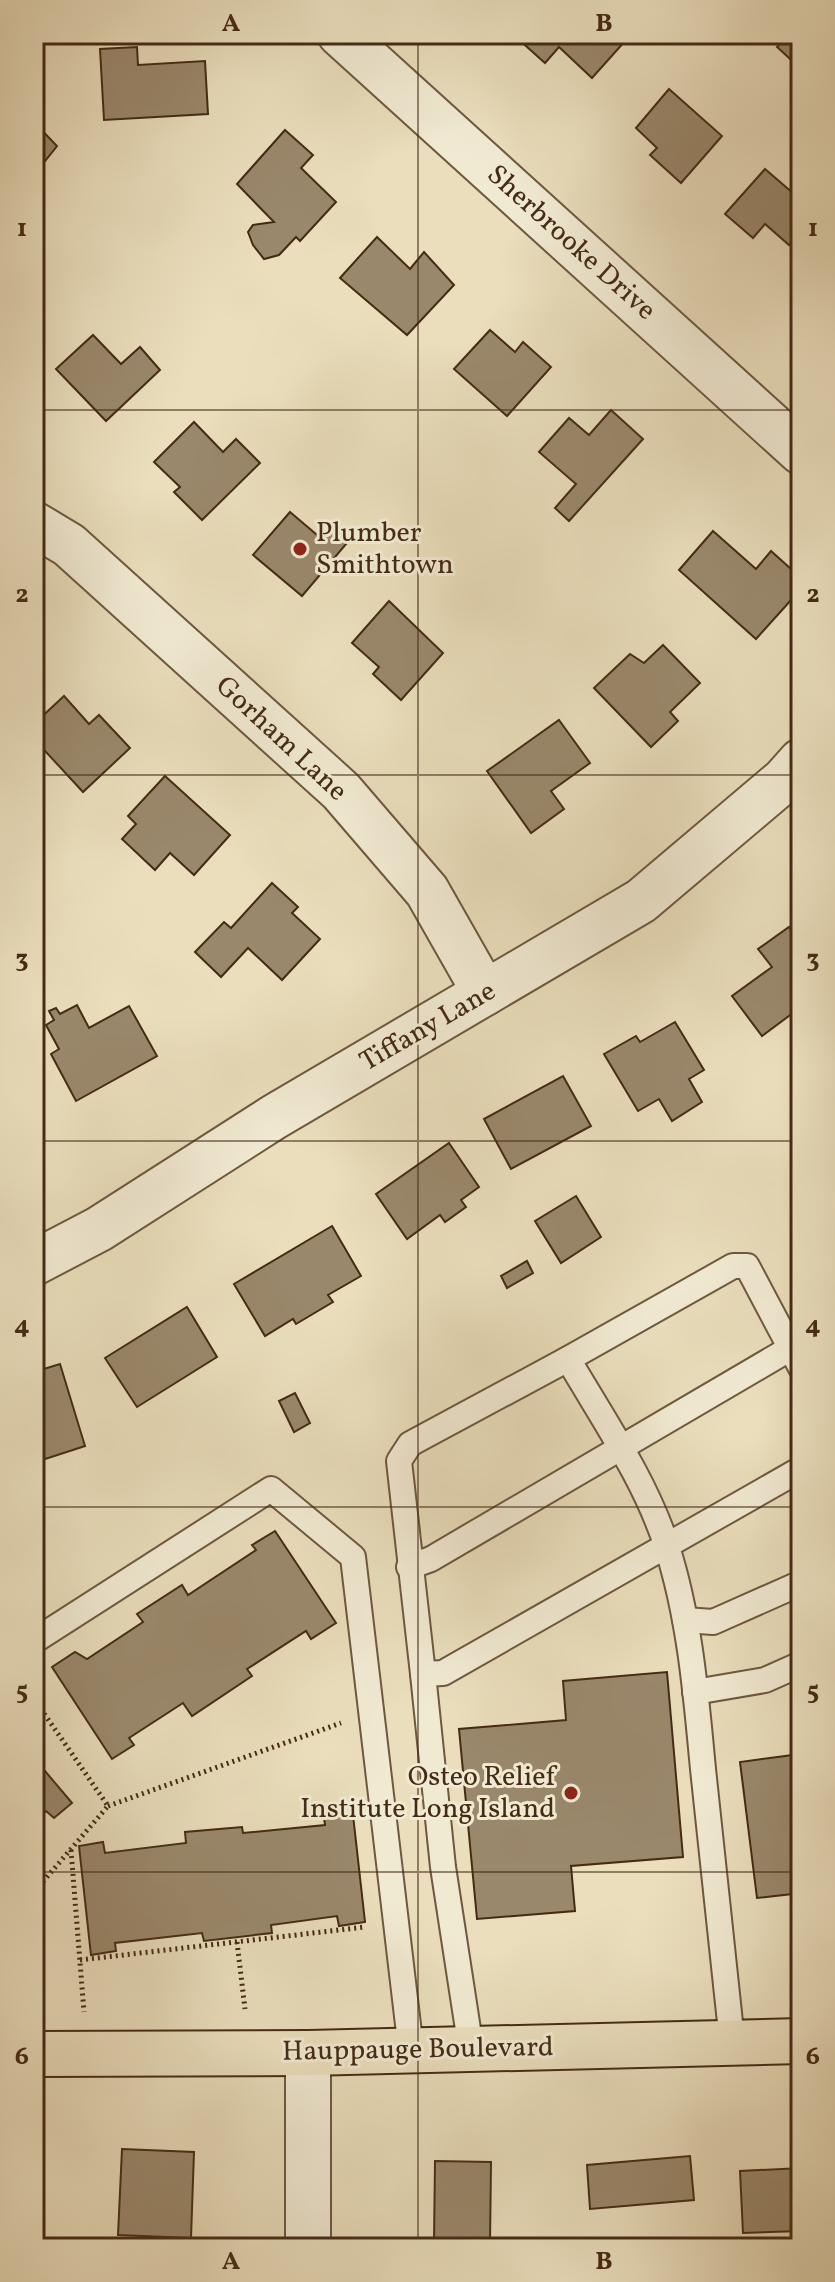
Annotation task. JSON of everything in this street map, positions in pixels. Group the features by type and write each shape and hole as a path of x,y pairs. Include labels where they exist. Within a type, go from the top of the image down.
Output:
{"main road":[{"name":"Hauppauge Boulevard","path":"34,2054 308,2053 801,2041"}],"street":[{"name":"Sherbrooke Drive","path":"340,34 801,452"},
{"name":"Gorham Lane","path":"34,524 69,545 341,791 427,891 485,993"},
{"name":"Tiffany Lane","path":"34,1263 99,1229 274,1117 641,901 784,780 801,761"},
{"path":"308,2053 308,2248"}],"lane":[{"path":"409,1567 431,1559 619,1448 796,1358 747,1266 733,1266 410,1444 399,1461 409,1567 443,1867 471,2049"},
{"path":"568,1359 646,1498 667,1546 685,1620 732,2041"},
{"path":"423,1674 443,1673 801,1469"},
{"path":"34,1641 271,1489 353,1557 411,2050"},
{"path":"685,1620 713,1622 801,1583"},
{"path":"695,1692 765,1680 801,1664"}],"path":[{"path":"34,1699 108,1806"},
{"path":"34,1892 108,1806 352,1719"},
{"path":"71,1850 84,2013"},
{"path":"80,1960 375,1925"},
{"path":"237,1942 245,2009"}],"building":[{"path":"518,34 620,34 626,40 592,78 559,47 545,63 516,37"},
{"path":"789,34 801,42 800,68 777,47"},
{"path":"137,47 138,65 205,61 208,114 104,120 100,49"},
{"path":"669,89 722,136 681,183 650,155 657,148 636,128"},
{"path":"34,122 57,146 34,175"},
{"path":"285,130 313,155 301,168 336,202 300,241 296,237 279,255 264,259 248,232 253,225 274,222 237,184"},
{"path":"765,169 801,200 801,232 789,245 765,224 753,238 725,214"},
{"path":"377,237 410,269 424,252 454,285 407,335 340,278"},
{"path":"490,330 515,352 523,342 551,367 507,416 454,369"},
{"path":"93,335 121,364 140,347 160,370 106,421 56,369"},
{"path":"611,410 643,439 569,521 555,508 576,484 539,452 569,418 589,435"},
{"path":"194,422 223,452 236,439 260,463 202,520 174,492 180,487 154,462"},
{"name":"Plumber Smithtown","path":"290,512 323,540 331,531 347,543 302,596 253,555"},
{"path":"713,531 756,569 771,551 801,578 801,589 756,639 679,570"},
{"path":"389,601 443,653 401,700 373,674 379,667 352,643"},
{"path":"663,645 700,683 670,712 678,721 651,747 594,688 630,654 644,663"},
{"path":"64,696 89,724 99,715 130,748 83,792 34,739 34,724"},
{"path":"559,720 590,763 551,791 564,809 531,833 487,771"},
{"path":"165,776 230,835 194,875 170,853 155,870 122,839 136,824 128,816"},
{"path":"272,883 298,907 292,913 320,939 282,980 248,948 221,977 195,952 224,922 231,928"},
{"path":"789,927 801,943 801,1007 762,1036 732,996 772,967 758,949"},
{"path":"77,1005 89,1028 129,1006 157,1056 76,1101 51,1054 59,1049 46,1025 54,1020 49,1011 56,1008 60,1014"},
{"path":"675,1022 704,1070 689,1079 702,1102 672,1121 659,1099 638,1111 604,1054 636,1036 640,1042"},
{"path":"563,1076 591,1126 511,1169 484,1119"},
{"path":"449,1143 479,1187 461,1200 466,1207 445,1222 440,1215 407,1239 376,1194"},
{"path":"576,1196 601,1237 561,1263 535,1221"},
{"path":"332,1226 361,1276 328,1295 333,1302 296,1324 293,1319 265,1336 234,1284"},
{"path":"527,1261 533,1273 507,1288 501,1276"},
{"path":"187,1307 217,1357 137,1407 105,1358"},
{"path":"60,1364 85,1446 39,1461 34,1448 34,1372"},
{"path":"295,1393 310,1423 294,1432 279,1401"},
{"path":"275,1531 336,1623 311,1639 306,1631 247,1669 252,1676 192,1716 183,1703 129,1738 134,1745 112,1759 52,1667 75,1652 87,1659 143,1622 137,1614 182,1585 188,1595 256,1550 252,1545"},
{"name":"Osteo Relief Institute Long Island","path":"667,1672 683,1857 571,1866 575,1911 477,1919 459,1729 566,1720 563,1681"},
{"path":"801,1754 801,1893 757,1898 740,1762"},
{"path":"34,1758 72,1803 54,1818 46,1811 34,1821"},
{"path":"353,1815 365,1922 339,1926 337,1916 271,1925 272,1933 204,1941 202,1933 115,1943 116,1951 91,1955 79,1846 103,1842 105,1853 186,1843 185,1832 242,1827 243,1833 325,1825 324,1818"},
{"path":"122,2149 194,2152 191,2238 118,2235"},
{"path":"690,2156 694,2200 590,2209 587,2165"},
{"path":"435,2161 491,2162 490,2243 434,2242"},
{"path":"801,2168 801,2231 743,2233 740,2171"}],"place":[{"name":"Plumber Smithtown","path":"300,549"},
{"name":"Osteo Relief Institute Long Island","path":"571,1793"}]}
